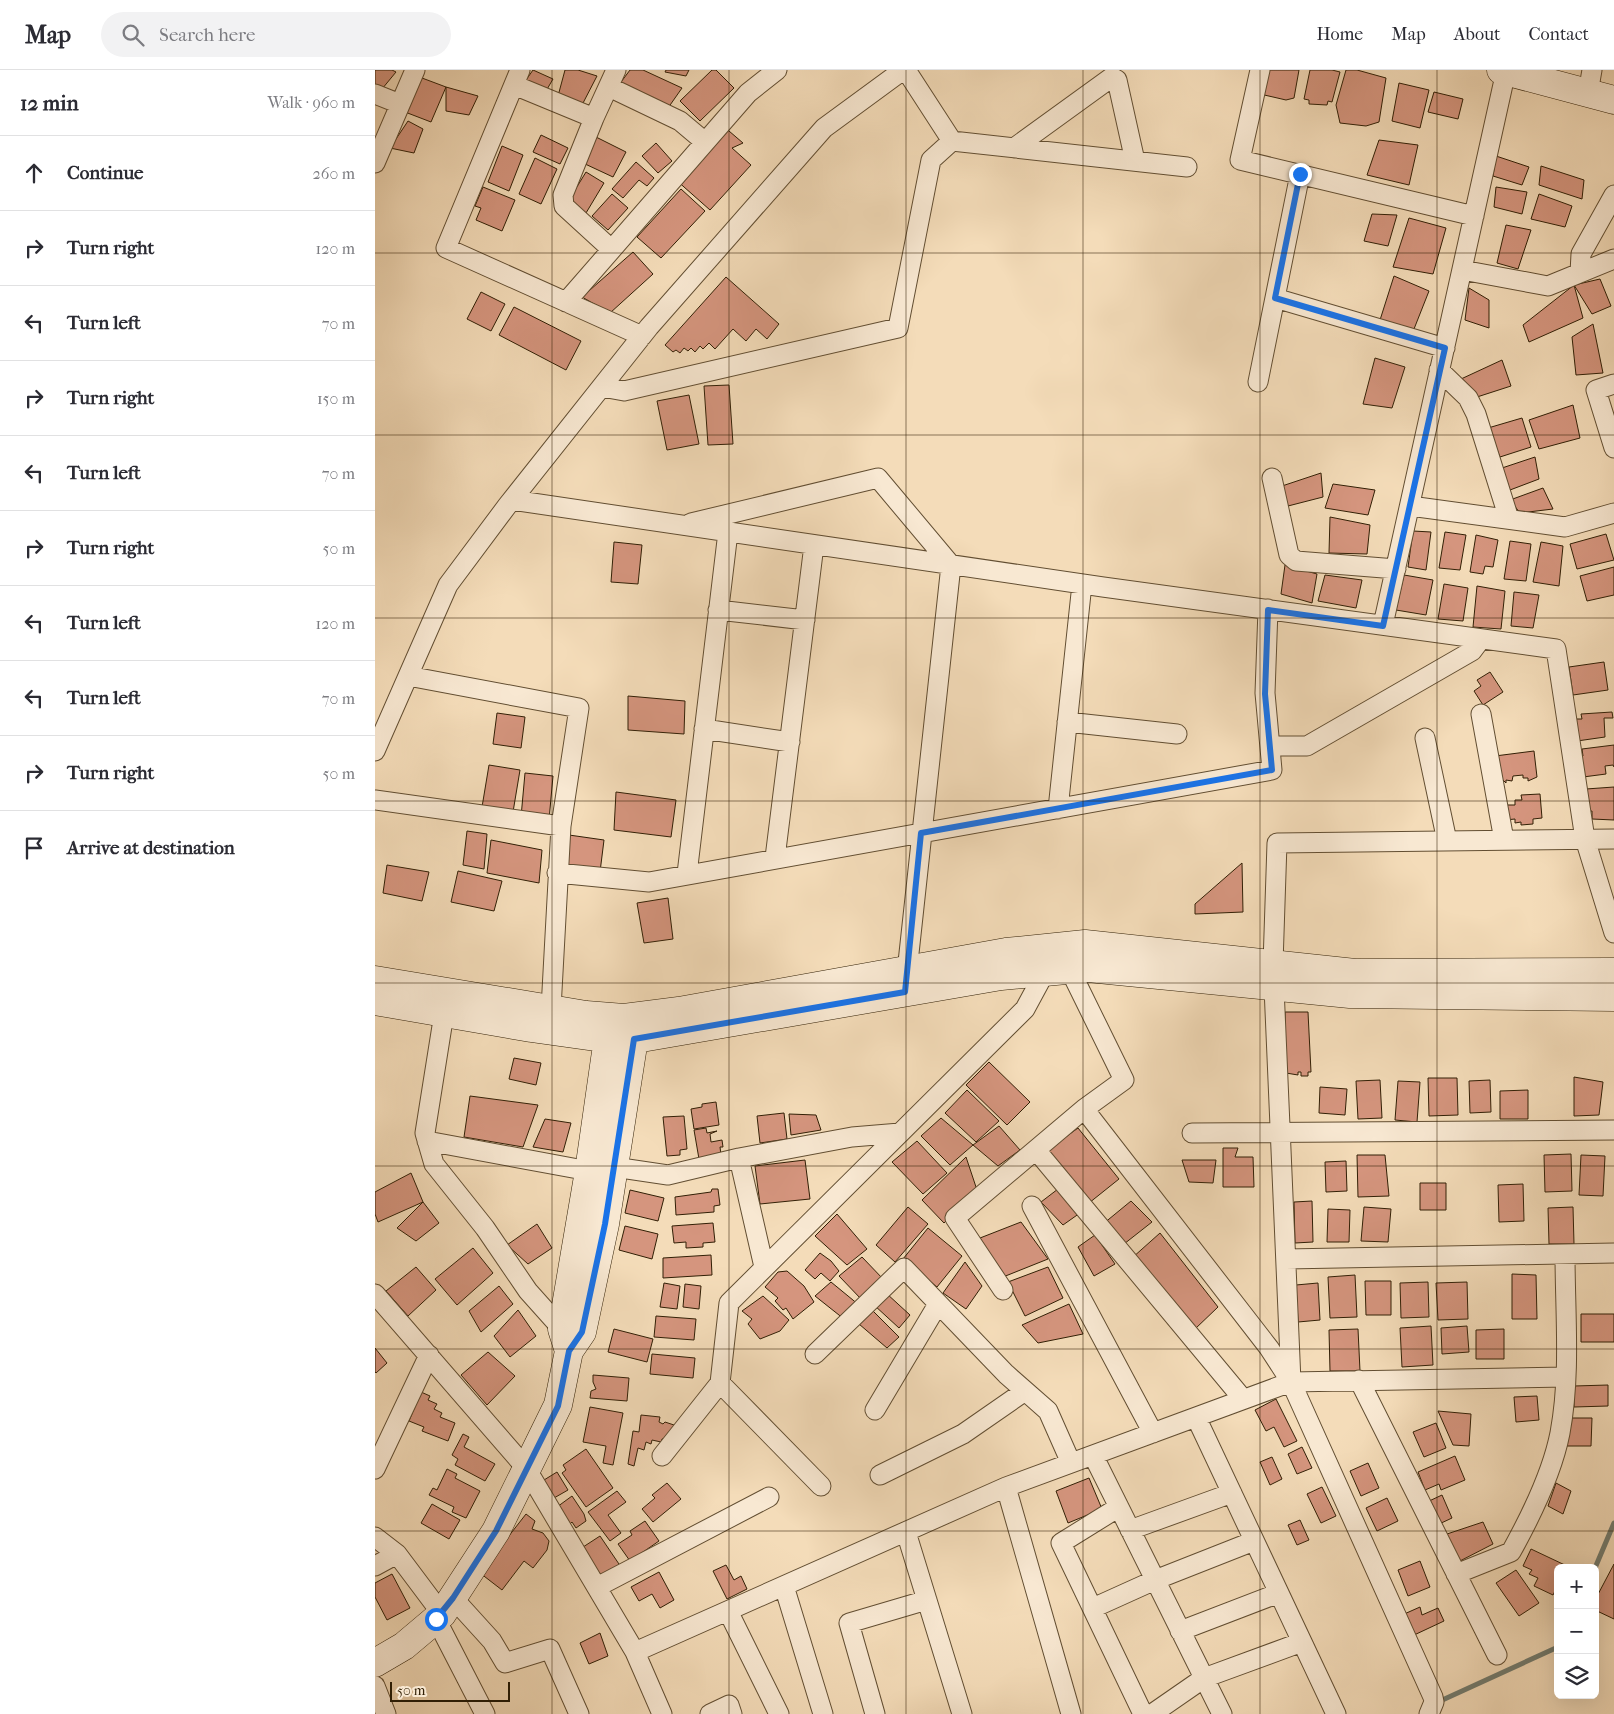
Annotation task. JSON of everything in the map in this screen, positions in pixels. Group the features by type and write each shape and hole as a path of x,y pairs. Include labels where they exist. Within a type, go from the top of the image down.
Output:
{"street":[{"path":"375,163 415,70"},
{"path":"565,302 748,93 777,70"},
{"path":"375,751 448,585 512,500 642,336 824,128 904,70 952,141"},
{"path":"1260,70 1240,160 1474,216"},
{"path":"1383,626 1474,216 1503,71 1590,81 1614,100"},
{"path":"1014,148 1112,77 1117,80 1135,161"},
{"path":"594,118 517,78 446,248 642,336"},
{"path":"611,249 564,206 563,195 612,79 680,122 705,142"},
{"path":"375,94 400,104"},
{"path":"602,386 624,391 898,328 931,160 952,141 1187,167"},
{"path":"1258,382 1300,174"},
{"path":"1581,272 1581,254 1614,195"},
{"path":"1462,270 1548,286 1614,259"},
{"path":"1275,298 1445,348"},
{"path":"1439,370 1468,398 1476,414 1509,520"},
{"path":"1614,384 1596,390 1614,448"},
{"path":"682,525 878,478 951,565 906,981"},
{"path":"1272,478 1289,555 1296,561 1396,569"},
{"path":"512,500 1082,584 1556,649 1585,839 1614,934"},
{"path":"1410,506 1565,527 1614,513"},
{"path":"687,874 728,532"},
{"path":"775,858 814,545"},
{"path":"1057,809 1082,584"},
{"path":"719,610 805,620"},
{"path":"557,873 649,882 1272,770 1265,694 1268,610"},
{"path":"1270,746 1307,746 1472,651 1481,639"},
{"path":"408,676 579,708 561,826 551,1009"},
{"path":"1481,714 1504,840"},
{"path":"1067,722 1177,734"},
{"path":"704,729 790,742"},
{"path":"1425,738 1447,841"},
{"path":"375,800 561,826"},
{"path":"1291,1382 1273,975 1277,843 1614,839"},
{"path":"1003,1290 955,1218 1084,1109 1124,1080 1055,963"},
{"path":"662,1456 720,1383 729,1303 1025,1010 1055,963"},
{"path":"375,980 446,1002 622,1032 906,981 1001,976 1055,963 1088,968 1273,975 1614,972"},
{"path":"1273,975 1350,994 1614,997"},
{"path":"375,1001 446,1002 551,1009 622,1032"},
{"path":"446,1002 425,1133 434,1164 485,1228 528,1291 571,1337"},
{"path":"375,1663 404,1646 444,1611 496,1531 558,1406 602,1169 622,1032"},
{"path":"1084,1109 1269,1348 1291,1382 1432,1706"},
{"path":"1192,1133 1614,1130"},
{"path":"427,1142 602,1169 668,1175 739,1158 852,1137 900,1133"},
{"path":"1036,1150 1243,1399"},
{"path":"739,1158 764,1267"},
{"path":"1032,1206 1153,1433"},
{"path":"1286,1259 1614,1253"},
{"path":"1456,1574 1511,1552 1537,1505 1560,1434 1566,1377 1565,1254"},
{"path":"815,1354 903,1268 1048,1412 1071,1463"},
{"path":"375,1294 526,1468 635,1652 662,1714"},
{"path":"875,1410 938,1304"},
{"path":"375,1469 429,1355"},
{"path":"635,1652 1006,1487 1291,1382 1566,1377"},
{"path":"1359,1380 1497,1655"},
{"path":"720,1383 821,1486"},
{"path":"880,1474 963,1434 1025,1391"},
{"path":"1196,1417 1336,1714"},
{"path":"1093,1455 1222,1714"},
{"path":"1006,1487 1071,1714"},
{"path":"1130,1530 1231,1493"},
{"path":"597,1587 769,1497"},
{"path":"1119,1507 1061,1543 1143,1714"},
{"path":"906,1532 962,1714"},
{"path":"375,1537 397,1554 444,1611 485,1714"},
{"path":"1093,1608 1155,1580 1254,1540"},
{"path":"375,1566 397,1554"},
{"path":"784,1586 823,1714"},
{"path":"1180,1631 1279,1592"},
{"path":"875,1714 849,1623 927,1600"},
{"path":"444,1611 493,1641 505,1663 550,1649 579,1714"},
{"path":"728,1611 779,1714"},
{"path":"1152,1714 1204,1678 1302,1642"},
{"path":"375,1686 386,1714"},
{"path":"710,1714 729,1705 732,1714"}],"building":[{"path":"375,70 392,70 396,72 382,89 375,86"},
{"path":"533,70 553,79 546,91 526,80"},
{"path":"565,70 578,70 597,76 582,105 558,96"},
{"path":"630,70 643,70 682,88 668,108 618,86"},
{"path":"666,70 689,70 686,76 665,72"},
{"path":"712,70 716,70 734,88 700,121 680,101"},
{"path":"1265,70 1299,70 1294,98 1286,100 1260,94"},
{"path":"1310,70 1340,72 1332,102 1328,101 1327,105 1309,104 1309,100 1304,99"},
{"path":"1346,70 1357,70 1386,78 1379,122 1366,126 1340,123 1336,105"},
{"path":"422,78 446,87 431,122 405,112"},
{"path":"1399,83 1429,90 1420,128 1392,121"},
{"path":"446,87 478,96 469,115 446,111"},
{"path":"1434,92 1463,99 1458,119 1428,112"},
{"path":"408,121 423,129 414,153 390,148"},
{"path":"722,125 743,143 732,148 751,165 710,210 675,179"},
{"path":"541,135 568,148 560,164 533,152"},
{"path":"596,137 626,152 613,177 583,163"},
{"path":"1379,140 1418,145 1409,185 1367,175"},
{"path":"656,143 672,161 658,173 642,156"},
{"path":"502,146 523,155 509,191 488,182"},
{"path":"1496,156 1529,167 1522,185 1493,176"},
{"path":"535,158 557,169 541,204 519,194"},
{"path":"636,162 654,178 647,186 639,180 623,198 612,189"},
{"path":"1541,166 1584,180 1582,199 1539,185"},
{"path":"586,172 604,183 586,213 567,203"},
{"path":"483,187 515,200 502,231 476,220 481,208 475,206"},
{"path":"1496,187 1527,192 1522,214 1494,207"},
{"path":"681,189 705,211 661,258 637,237"},
{"path":"612,194 628,208 608,230 592,216"},
{"path":"1539,194 1572,206 1565,227 1531,219"},
{"path":"1372,214 1397,215 1388,246 1364,241"},
{"path":"1409,218 1446,228 1433,274 1393,267"},
{"path":"1506,225 1531,230 1518,269 1497,263"},
{"path":"633,252 653,274 610,313 582,297"},
{"path":"1394,276 1429,291 1414,329 1380,320"},
{"path":"726,277 779,324 767,339 756,329 746,341 733,329 715,349 709,343 703,349 700,346 695,352 691,348 688,351 684,348 680,353 676,350 673,352 665,345"},
{"path":"1600,279 1611,306 1592,314 1574,285"},
{"path":"1574,285 1583,318 1529,342 1523,325"},
{"path":"1469,288 1489,300 1489,328 1465,320"},
{"path":"481,292 505,304 491,331 467,319"},
{"path":"514,307 581,341 566,370 499,335"},
{"path":"1593,324 1603,373 1576,375 1572,337"},
{"path":"1375,358 1405,367 1392,408 1363,404"},
{"path":"1502,360 1511,386 1477,397 1461,379"},
{"path":"729,385 733,444 708,445 704,386"},
{"path":"689,395 699,444 667,450 657,401"},
{"path":"1573,405 1580,438 1539,449 1529,420"},
{"path":"1522,418 1531,447 1500,457 1488,428"},
{"path":"1535,457 1539,479 1510,490 1502,468"},
{"path":"1321,473 1323,497 1288,506 1282,486"},
{"path":"1333,484 1375,490 1368,515 1325,508"},
{"path":"1543,488 1553,509 1520,513 1510,500"},
{"path":"1330,517 1370,525 1367,554 1329,553"},
{"path":"1413,531 1431,532 1426,570 1408,567"},
{"path":"1445,532 1466,535 1460,570 1439,568"},
{"path":"1606,534 1614,560 1577,569 1570,544"},
{"path":"1476,535 1498,540 1493,567 1485,566 1483,574 1470,572"},
{"path":"1510,541 1531,544 1526,581 1504,579"},
{"path":"614,542 642,545 638,584 611,582"},
{"path":"1541,542 1563,546 1559,586 1533,582"},
{"path":"1285,565 1317,574 1312,603 1281,594"},
{"path":"1614,567 1614,595 1587,601 1580,576"},
{"path":"1325,575 1362,580 1356,608 1318,601"},
{"path":"1404,575 1433,580 1426,615 1396,610"},
{"path":"1444,584 1468,588 1463,621 1438,619"},
{"path":"1477,586 1505,591 1501,629 1473,627"},
{"path":"1514,592 1539,595 1533,628 1511,626"},
{"path":"1604,662 1608,690 1573,695 1569,667"},
{"path":"1490,672 1503,692 1483,705 1474,691 1481,686 1477,680"},
{"path":"628,696 685,701 684,734 628,730"},
{"path":"1612,712 1613,718 1604,718 1605,737 1577,741 1576,719 1582,719 1581,714"},
{"path":"497,713 525,717 521,748 493,744"},
{"path":"1614,745 1614,767 1613,765 1605,766 1606,774 1583,777 1578,756 1583,756 1582,749"},
{"path":"1534,751 1537,777 1528,781 1528,778 1523,778 1523,775 1513,776 1512,781 1506,780 1506,783 1503,780 1498,780 1495,756"},
{"path":"489,765 520,770 513,812 482,807"},
{"path":"525,773 553,776 549,820 521,817"},
{"path":"1614,787 1614,820 1592,819 1592,811 1583,812 1586,789"},
{"path":"616,792 676,800 671,837 614,830"},
{"path":"1540,794 1542,818 1533,819 1533,824 1521,825 1521,822 1515,823 1515,819 1505,820 1504,805 1515,805 1515,800 1522,800 1521,795"},
{"path":"467,831 487,834 484,869 463,865"},
{"path":"569,835 604,840 600,872 566,868"},
{"path":"491,840 542,850 539,883 487,873"},
{"path":"1242,863 1243,912 1195,914 1195,904"},
{"path":"387,865 429,872 422,901 383,893"},
{"path":"458,871 502,881 494,911 451,902"},
{"path":"668,898 673,939 644,943 637,903"},
{"path":"1285,1012 1308,1012 1311,1072 1308,1072 1308,1076 1301,1076 1301,1072 1298,1072 1298,1075 1286,1073"},
{"path":"514,1058 541,1063 536,1085 509,1079"},
{"path":"989,1062 1030,1102 1007,1125 966,1085"},
{"path":"1574,1077 1603,1082 1599,1115 1574,1116"},
{"path":"1428,1078 1457,1078 1458,1115 1429,1116"},
{"path":"1380,1080 1382,1118 1358,1119 1356,1081"},
{"path":"1490,1080 1491,1112 1470,1113 1469,1081"},
{"path":"1398,1081 1420,1082 1417,1122 1395,1120"},
{"path":"1320,1087 1347,1089 1345,1115 1319,1113"},
{"path":"967,1090 999,1121 976,1142 945,1113"},
{"path":"1528,1090 1528,1119 1500,1119 1500,1091"},
{"path":"470,1096 538,1105 523,1147 464,1137"},
{"path":"716,1102 719,1125 694,1129 691,1109 702,1107 702,1104"},
{"path":"784,1113 787,1139 760,1143 757,1116"},
{"path":"789,1114 816,1115 821,1130 791,1135"},
{"path":"684,1116 687,1149 680,1150 680,1155 667,1156 663,1117"},
{"path":"941,1118 973,1145 950,1165 921,1136"},
{"path":"545,1119 571,1123 563,1152 533,1147"},
{"path":"999,1126 1020,1150 998,1166 973,1145"},
{"path":"706,1128 707,1133 717,1131 710,1134 711,1142 722,1140 723,1147 720,1147 721,1155 699,1159 694,1130"},
{"path":"1078,1128 1119,1179 1089,1203 1045,1152"},
{"path":"917,1141 947,1173 923,1194 892,1162"},
{"path":"1223,1148 1238,1148 1235,1157 1253,1157 1254,1187 1223,1187"},
{"path":"1571,1154 1572,1191 1545,1192 1544,1155"},
{"path":"1357,1155 1385,1155 1389,1196 1358,1197"},
{"path":"1581,1155 1605,1156 1603,1196 1579,1195"},
{"path":"966,1157 977,1190 944,1223 922,1200"},
{"path":"805,1160 810,1199 760,1204 755,1166"},
{"path":"1182,1160 1216,1160 1213,1183 1189,1182"},
{"path":"1346,1161 1347,1191 1326,1192 1325,1162"},
{"path":"411,1173 423,1202 378,1222 375,1214 375,1192"},
{"path":"1420,1183 1446,1183 1446,1210 1420,1210"},
{"path":"1523,1184 1524,1221 1499,1222 1498,1185"},
{"path":"712,1189 718,1189 720,1205 714,1206 714,1212 676,1215 675,1197 711,1192"},
{"path":"1058,1189 1080,1213 1063,1225 1041,1202"},
{"path":"630,1190 664,1198 658,1221 625,1213"},
{"path":"1131,1201 1152,1222 1124,1244 1103,1224"},
{"path":"1312,1201 1313,1242 1295,1243 1294,1202"},
{"path":"423,1202 439,1223 416,1241 397,1228"},
{"path":"908,1207 928,1224 895,1262 876,1245"},
{"path":"1364,1207 1391,1209 1388,1242 1361,1241"},
{"path":"1573,1207 1574,1244 1549,1244 1548,1208"},
{"path":"1328,1209 1350,1210 1349,1242 1327,1242"},
{"path":"837,1214 867,1249 847,1265 815,1236"},
{"path":"1021,1222 1048,1259 1003,1277 980,1238"},
{"path":"713,1223 715,1242 703,1243 703,1247 686,1248 686,1242 674,1243 672,1226"},
{"path":"537,1224 552,1248 528,1264 507,1245"},
{"path":"625,1226 658,1234 652,1259 619,1250"},
{"path":"928,1228 962,1256 937,1287 903,1259"},
{"path":"1160,1233 1218,1307 1195,1329 1132,1258"},
{"path":"1095,1235 1115,1264 1094,1276 1078,1247"},
{"path":"473,1248 493,1273 457,1305 435,1279"},
{"path":"820,1253 831,1261 839,1271 830,1281 821,1273 815,1279 805,1270"},
{"path":"711,1255 712,1275 663,1278 663,1258"},
{"path":"862,1257 884,1280 862,1300 839,1276"},
{"path":"965,1262 982,1286 966,1309 943,1293"},
{"path":"416,1267 436,1290 408,1316 386,1291"},
{"path":"1048,1267 1063,1298 1025,1316 1008,1282"},
{"path":"787,1271 804,1286 814,1302 793,1319 786,1308 783,1310 775,1301 778,1298 765,1287 778,1272"},
{"path":"1512,1274 1536,1275 1537,1319 1512,1319"},
{"path":"1355,1275 1357,1317 1330,1318 1328,1277"},
{"path":"1365,1281 1391,1281 1391,1315 1366,1315"},
{"path":"831,1282 859,1305 844,1319 815,1296"},
{"path":"1428,1282 1429,1317 1401,1318 1400,1283"},
{"path":"1467,1282 1468,1319 1438,1320 1436,1283"},
{"path":"664,1283 680,1286 677,1309 660,1307"},
{"path":"1318,1283 1320,1320 1298,1322 1296,1285"},
{"path":"685,1284 701,1286 699,1309 683,1307"},
{"path":"499,1286 513,1304 481,1332 469,1311"},
{"path":"886,1293 910,1315 899,1328 874,1305"},
{"path":"763,1296 789,1320 780,1331 760,1339 748,1324 752,1319 742,1311"},
{"path":"1069,1304 1083,1334 1038,1343 1022,1325"},
{"path":"518,1310 536,1336 510,1357 494,1336"},
{"path":"873,1311 899,1337 887,1348 859,1324"},
{"path":"1581,1314 1614,1314 1614,1342 1581,1342"},
{"path":"656,1316 696,1319 694,1340 654,1337"},
{"path":"1431,1326 1433,1365 1402,1367 1400,1328"},
{"path":"1467,1326 1469,1352 1442,1354 1441,1328"},
{"path":"614,1329 653,1339 647,1362 608,1352"},
{"path":"1358,1329 1360,1371 1330,1371 1329,1330"},
{"path":"1504,1329 1504,1359 1476,1359 1476,1330"},
{"path":"375,1348 387,1363 376,1373 375,1372"},
{"path":"488,1352 515,1376 487,1405 461,1375"},
{"path":"652,1354 695,1358 693,1378 650,1374"},
{"path":"593,1375 629,1378 627,1401 590,1398 591,1391 596,1389"},
{"path":"1608,1385 1608,1406 1574,1407 1574,1386"},
{"path":"421,1392 430,1396 428,1400 437,1404 434,1409 442,1413 440,1417 455,1423 448,1441 422,1431 424,1427 409,1421"},
{"path":"1537,1396 1539,1420 1516,1422 1514,1397"},
{"path":"1276,1399 1297,1441 1284,1447 1274,1427 1266,1431 1255,1410"},
{"path":"590,1407 623,1413 613,1465 603,1463 606,1446 583,1442"},
{"path":"1438,1411 1471,1414 1469,1446 1453,1445"},
{"path":"641,1415 660,1417 659,1422 674,1425 675,1432 670,1437 662,1439 661,1442 652,1440 651,1444 646,1442 644,1450 638,1448 634,1466 628,1464 633,1431 639,1432"},
{"path":"1568,1418 1592,1418 1591,1446 1567,1446"},
{"path":"1436,1423 1446,1448 1424,1457 1413,1432"},
{"path":"463,1434 469,1437 464,1447 495,1464 485,1481 455,1465 458,1459 452,1455"},
{"path":"1302,1447 1312,1468 1297,1474 1288,1454"},
{"path":"586,1449 613,1488 586,1507 562,1473 566,1470 563,1465"},
{"path":"1455,1456 1465,1480 1441,1490 1439,1484 1425,1490 1418,1472"},
{"path":"1272,1457 1282,1479 1270,1485 1260,1462"},
{"path":"1368,1463 1379,1488 1361,1496 1350,1471"},
{"path":"447,1469 457,1474 455,1478 480,1491 466,1518 452,1512 454,1507 429,1495 433,1488 437,1490"},
{"path":"557,1472 568,1490 554,1498 544,1480"},
{"path":"1089,1478 1102,1509 1068,1523 1056,1491"},
{"path":"667,1483 681,1499 653,1522 642,1509 655,1498 652,1495"},
{"path":"1556,1483 1571,1491 1563,1514 1548,1506"},
{"path":"1322,1487 1336,1516 1321,1523 1307,1494"},
{"path":"617,1491 626,1502 608,1515 621,1533 610,1541 588,1512"},
{"path":"1442,1495 1452,1518 1437,1525 1427,1502"},
{"path":"572,1496 584,1514 586,1521 576,1528 572,1522 570,1524 557,1507"},
{"path":"1387,1498 1398,1521 1377,1531 1366,1508"},
{"path":"432,1504 460,1520 449,1539 421,1523"},
{"path":"526,1514 535,1521 532,1529 543,1533 549,1541 547,1550 533,1568 524,1561 502,1590 480,1573"},
{"path":"1300,1520 1309,1540 1297,1545 1288,1525"},
{"path":"645,1521 659,1541 630,1561 618,1544 632,1535 630,1531"},
{"path":"1483,1522 1493,1544 1458,1562 1447,1534"},
{"path":"600,1536 621,1567 601,1580 580,1549"},
{"path":"1531,1549 1563,1564 1554,1564 1553,1595 1534,1586 1538,1578 1529,1574 1532,1570 1523,1566"},
{"path":"1420,1561 1430,1587 1408,1596 1398,1570"},
{"path":"1614,1564 1614,1619 1599,1612 1599,1592"},
{"path":"726,1565 734,1580 741,1576 747,1589 727,1599 713,1571"},
{"path":"1516,1570 1539,1603 1519,1616 1496,1583"},
{"path":"659,1572 674,1600 660,1608 652,1594 639,1601 631,1587"},
{"path":"392,1574 410,1608 387,1620 375,1597 375,1583"},
{"path":"1420,1607 1422,1615 1438,1608 1444,1621 1412,1636 1402,1615"},
{"path":"600,1633 608,1656 589,1664 580,1643"}],"waterway":[{"path":"1597,1564 1614,1523"},
{"path":"1438,1702 1554,1649"}],"route":[{"path":"436,1619 442,1614 453,1598 496,1531 558,1406 569,1351 582,1332 605,1224 634,1039 905,992 921,833 1272,770 1265,694 1268,610 1383,626 1445,348 1275,298 1300,174"}]}
